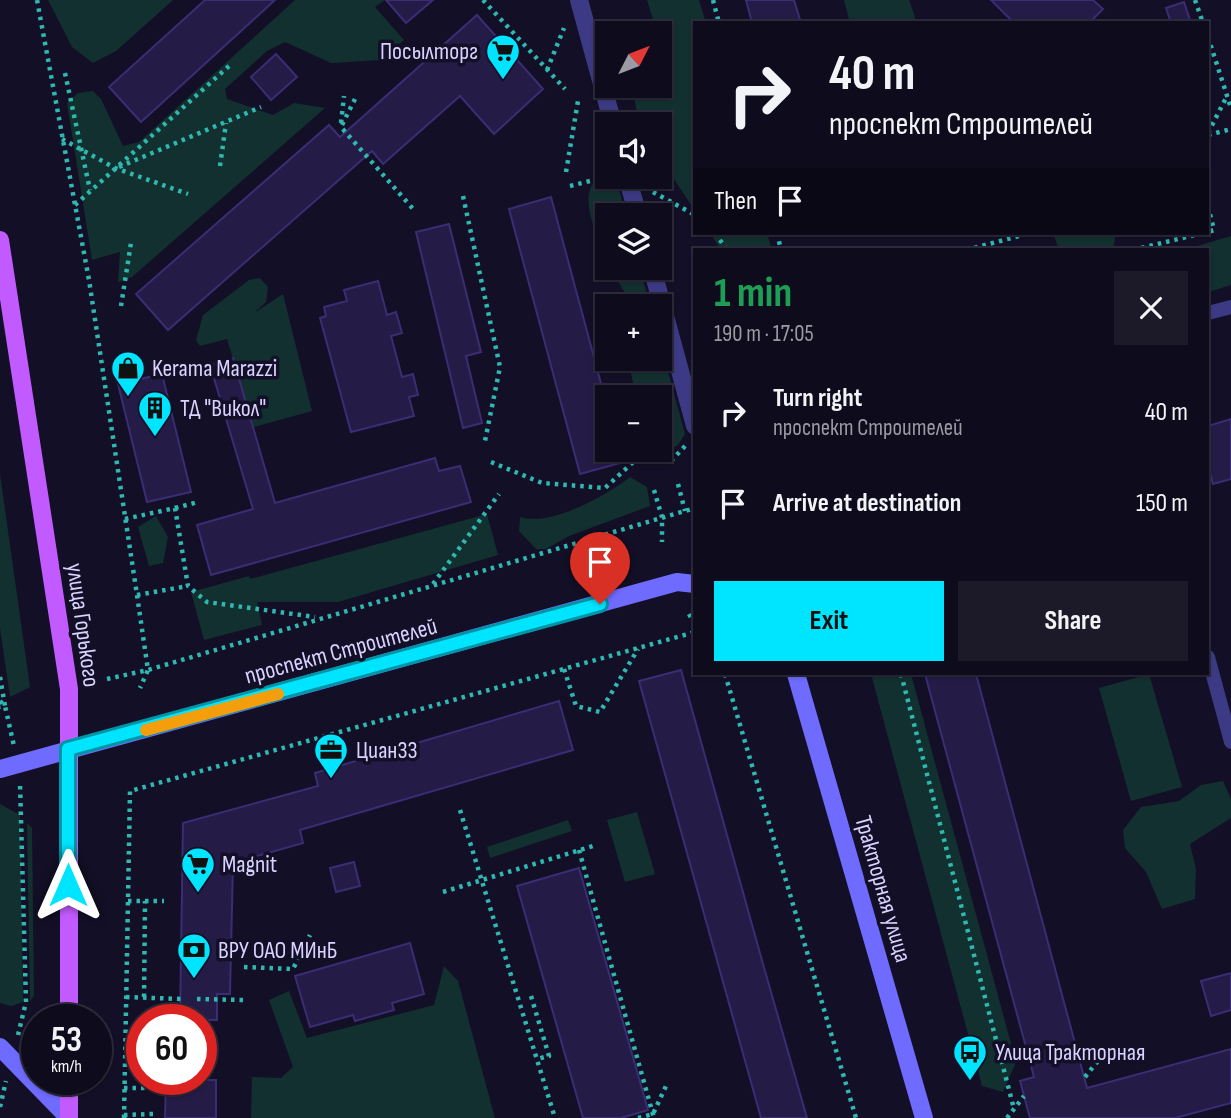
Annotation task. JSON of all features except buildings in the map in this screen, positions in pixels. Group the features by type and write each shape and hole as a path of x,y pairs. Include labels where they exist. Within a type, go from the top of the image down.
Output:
{"main road":[{"name":"улица Горького","path":"0,240 69,689 69,1004"},
{"name":"проспект Строителей","path":"0,769 287,692 677,582 693,584"},
{"name":"Тракторная улица","path":"796,675 924,1118"},
{"path":"6,1054 69,1118"},
{"path":"69,1095 69,1118"}],"street":[{"path":"579,0 610,112"},
{"path":"655,280 693,419"}],"lane":[{"path":"1209,313 1231,307"},
{"path":"1209,661 1231,742"}],"path":[{"path":"37,0 74,205 148,670 140,688"},
{"path":"483,0 565,89"},
{"path":"713,0 718,21"},
{"path":"1195,0 1202,21"},
{"path":"547,69 567,23"},
{"path":"1209,40 1231,108"},
{"path":"74,205 229,66"},
{"path":"65,73 91,191"},
{"path":"344,96 341,127 414,210"},
{"path":"1209,132 1227,96"},
{"path":"341,127 355,99"},
{"path":"566,172 578,101"},
{"path":"115,168 261,107"},
{"path":"220,166 226,122"},
{"path":"1209,134 1231,129"},
{"path":"62,139 115,168 188,194"},
{"path":"570,186 594,180"},
{"path":"647,189 693,214"},
{"path":"463,197 500,367 485,441"},
{"path":"1209,210 1214,230 1209,231"},
{"path":"974,248 1023,235"},
{"path":"1141,248 1193,235"},
{"path":"121,306 131,243"},
{"path":"672,460 693,438"},
{"path":"491,462 542,483 605,488 633,462"},
{"path":"678,484 685,511"},
{"path":"654,490 662,517 662,542"},
{"path":"433,584 499,494"},
{"path":"125,519 198,502"},
{"path":"175,508 188,586 207,602 320,618"},
{"path":"107,678 148,670 693,509"},
{"path":"136,596 188,586"},
{"path":"689,614 693,621"},
{"path":"153,1114 124,1116 130,791 693,633"},
{"path":"564,669 576,706 600,712 639,648"},
{"path":"725,675 856,1118"},
{"path":"901,675 1014,1109"},
{"path":"0,677 2,705 19,764 24,820 26,1002 6,1054 0,1107"},
{"path":"460,810 555,1118"},
{"path":"443,892 596,845"},
{"path":"579,850 654,1116"},
{"path":"128,901 164,901"},
{"path":"144,997 145,901"},
{"path":"244,967 293,969 310,935"},
{"path":"531,996 548,1056 537,1059"},
{"path":"126,997 181,999"},
{"path":"197,999 243,1000"},
{"path":"1084,1077 1105,1052"},
{"path":"654,1116 666,1086"},
{"path":"1007,1118 1024,1096"},
{"path":"638,1118 654,1116"}],"green space":[{"path":"48,0 173,0 116,51 93,63 72,47"},
{"path":"295,0 385,0 375,7 404,40 381,60 331,63 285,42 267,51 225,89 227,99 273,115 294,103 325,108 132,277 118,282 120,252 92,260 67,103 78,93 93,91 101,99 123,146 139,142"},
{"path":"647,0 699,0 705,21 693,21 693,208 672,176 672,112 637,112 634,98 672,98 672,21 653,21"},
{"path":"844,0 909,0 916,21 849,21"},
{"path":"595,180 595,189 619,189 623,203 595,203 595,231 589,209 590,189"},
{"path":"711,235 768,235 771,248 720,248"},
{"path":"1054,235 1116,235 1113,248 1058,248"},
{"path":"1231,236 1231,285 1209,292 1209,248 1191,248"},
{"path":"260,278 268,287 266,302 254,313 283,294 312,411 254,427 227,339 200,346 196,340 203,315 249,280"},
{"path":"617,280 643,280 647,294 626,294"},
{"path":"630,371 668,371 672,385 634,385"},
{"path":"672,386 685,434 677,446 672,448"},
{"path":"0,474 30,687 10,697 0,628"},
{"path":"630,477 647,487 650,506 569,536 546,549 536,549 519,531 520,517 546,518 562,514 593,501"},
{"path":"487,514 498,555 338,602 257,602 262,625 204,640 191,592 249,576 250,579"},
{"path":"156,516 168,537 163,563 149,566 138,527"},
{"path":"871,675 911,675 1016,1062 1003,1092 982,1086"},
{"path":"1149,675 1182,787 1131,801 1099,688"},
{"path":"1223,781 1231,799 1231,818 1190,844 1196,869 1195,899 1162,909 1146,872 1125,848 1123,830 1141,807 1179,801 1201,785"},
{"path":"0,804 20,815 23,1002 11,1006 0,1003"},
{"path":"637,812 655,874 625,882 607,820"},
{"path":"568,820 572,831 490,858 487,847"},
{"path":"27,823 32,828 34,995 30,1002"},
{"path":"444,966 458,981 495,1118 251,1118 252,1077 281,1078 293,1067 269,1000 289,991 307,1038 434,1005"}],"slow traffic":[{"path":"146,730 278,694"}],"place":[{"name":"Посылторг","path":"503,81"},
{"name":"Kerama Marazzi","path":"128,398"},
{"name":"ТД \"Викол\"","path":"155,438"},
{"name":"Циан33","path":"331,780"},
{"name":"Magnit","path":"198,894"},
{"name":"ВРУ ОАО МИнБ","path":"194,980"},
{"name":"Улица Тракторная","path":"970,1082"}],"route":[{"path":"68,885 68,749 287,692 600,604"}]}
